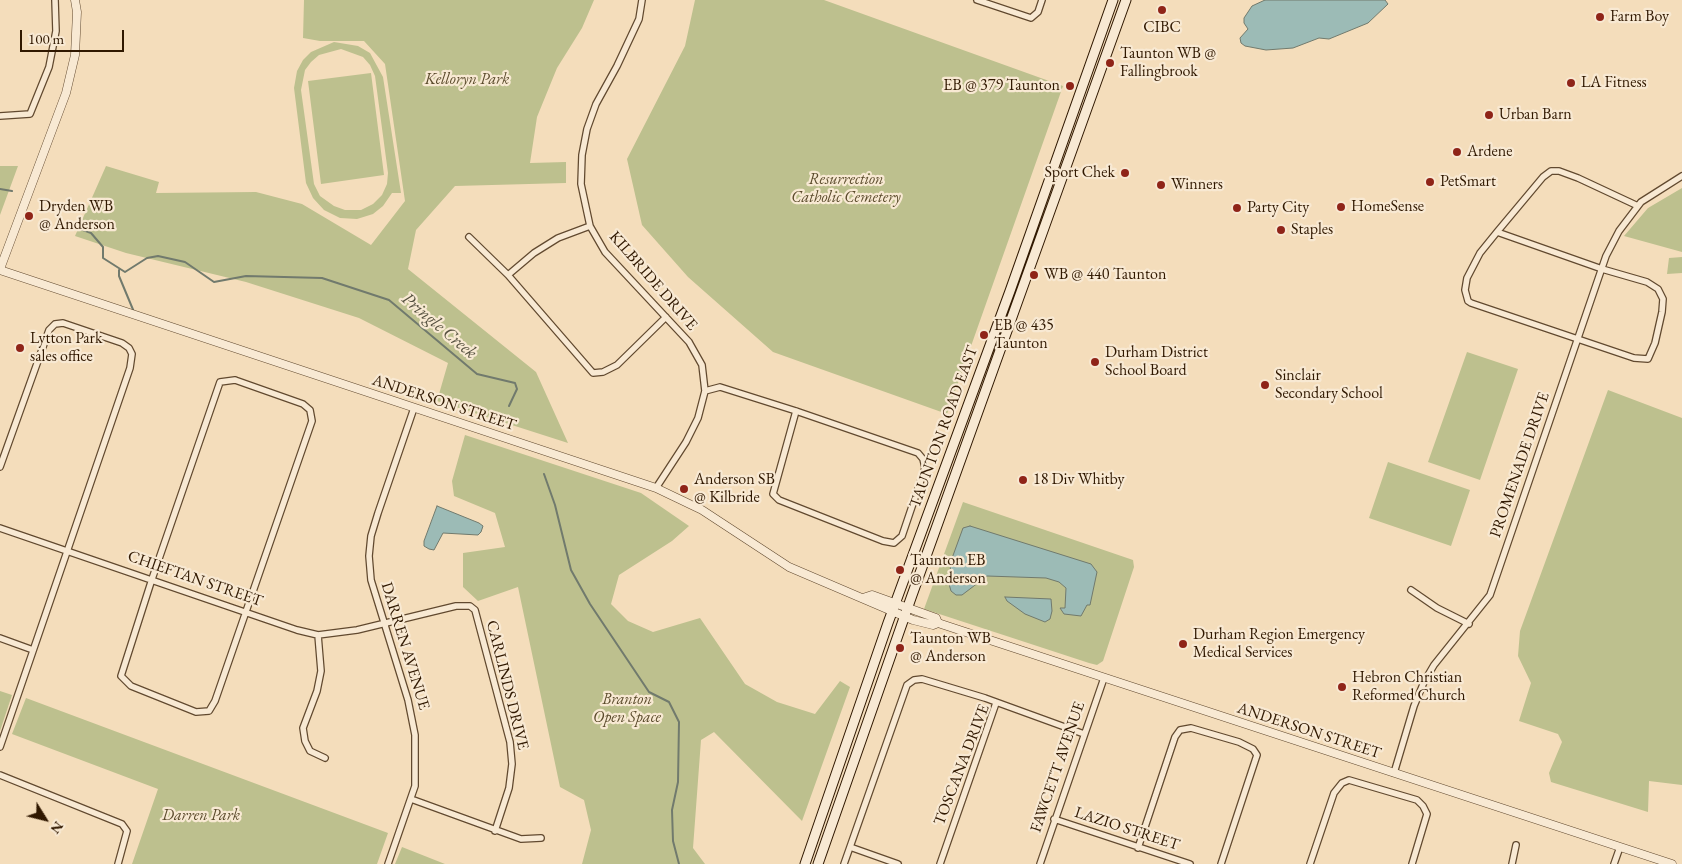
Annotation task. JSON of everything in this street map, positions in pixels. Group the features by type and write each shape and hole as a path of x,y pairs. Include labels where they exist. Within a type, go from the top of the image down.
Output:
{"main road":[{"name":"TAUNTON ROAD EAST","path":"805,864 894,608 1003,310 1113,0"},
{"name":"TAUNTON ROAD EAST","path":"818,864 906,612 1126,0"},
{"path":"818,826 831,830"}],"street":[{"path":"0,116 30,114 49,67 56,31 55,0"},
{"path":"0,270 66,93 76,55 77,12 75,0"},
{"name":"KILBRIDE DRIVE","path":"642,0 639,19 617,66 596,104 587,129 582,155 582,184 590,226 605,252 689,342 702,365 705,390 698,418 686,442 656,488"},
{"path":"976,0 1031,18 1038,12 1042,0"},
{"path":"1497,232 1647,282 1658,288 1663,300 1655,343 1648,359 1634,358 1468,300 1465,290 1467,278 1480,253 1497,232 1551,171 1558,171 1578,178 1638,206"},
{"name":"PROMENADE DRIVE","path":"1394,773 1414,706 1424,682 1434,665 1490,596 1577,338 1602,268 1619,230 1638,206 1682,176"},
{"path":"508,274 534,253 558,238 590,226"},
{"path":"469,237 508,274 593,373 604,372 617,365 666,317"},
{"name":"ANDERSON STREET","path":"0,270 656,488 702,510 789,567 863,598 872,595 894,608 936,618 938,624 1672,864"},
{"path":"0,467 49,330 55,324 63,323 122,343 129,348 132,354 130,368 0,747"},
{"path":"235,380 295,401 310,410 312,421 245,611 215,701 209,711 196,712 130,686 121,676 152,578 220,382 235,380"},
{"path":"705,390 720,387 796,411 918,453 923,459 925,468 902,536 894,543 883,541 779,500 773,494 796,411"},
{"name":"DARREN AVENUE","path":"388,864 415,786 416,761 413,717 371,580 371,536 414,408"},
{"name":"CHIEFTAN STREET","path":"0,528 152,578 297,630 318,635 357,630 383,624"},
{"path":"1411,590 1437,608 1469,624"},
{"name":"CARLINDS DRIVE","path":"383,624 456,606 470,606 475,610 510,742 512,764 509,788 495,831"},
{"path":"318,635 321,671 317,691 303,728 305,741 310,750 325,758"},
{"path":"0,638 33,650"},
{"name":"FAWCETT AVENUE","path":"1040,864 1104,678"},
{"path":"844,864 907,685 914,680 922,679 996,703"},
{"name":"TOSCANA DRIVE","path":"940,864 996,703 1084,734"},
{"path":"1138,848 1175,737 1180,730 1191,728 1239,742 1253,749 1257,755 1221,864"},
{"path":"0,776 122,824 127,831 118,864"},
{"path":"1310,864 1334,793 1342,783 1349,780 1417,800 1423,806 1426,814 1412,864"},
{"path":"411,799 495,831 522,839 541,838"},
{"name":"LAZIO STREET","path":"1054,819 1190,864"},
{"path":"1512,864 1516,845"},
{"path":"850,847 898,864"},
{"path":"1614,864 1620,847"}],"green space":[{"name":"Kelloryn Park","path":"304,0 594,0 582,28 557,68 537,117 530,163 566,162 566,183 455,186 416,230 408,269 536,372 568,443 437,401 448,363 359,318 246,282 126,253 75,236 106,166 159,182 156,193 256,192 302,204 371,245 405,201 385,64 364,41 320,41 303,38"},
{"name":"Resurrection Catholic Cemetery","path":"695,0 824,0 1063,86 947,414 773,352 688,277 642,225 627,159 685,46"},
{"path":"334,42 358,46 370,53 383,77 401,193 392,193 383,206 373,214 357,219 340,218 324,210 313,198 306,183 294,88 297,71 303,60 311,52","holes":["341,49 363,57 370,65 375,76 388,173 387,184 382,195 373,204 361,210 345,210 334,206 320,196 314,184 301,90 305,70 319,55"]},
{"path":"371,73 384,175 321,184 308,81"},
{"path":"0,166 18,166 0,215"},
{"path":"1682,188 1682,252 1624,236 1648,208"},
{"path":"1682,257 1682,273 1667,274 1669,258"},
{"path":"1467,352 1518,369 1480,480 1428,462"},
{"path":"1608,390 1682,418 1682,785 1649,781 1648,812 1551,782 1549,773 1562,742 1558,734 1519,721 1531,683 1518,656 1520,631"},
{"name":"Branton Open Space","path":"465,435 641,493 689,526 672,541 619,575 611,604 628,621 653,632 700,618 745,684 777,702 815,714 840,681 850,687 802,821 714,732 701,740 693,848 705,864 582,864 591,830 584,800 560,787 518,587 478,601 463,587 463,553 505,547 495,513 454,496 452,481"},
{"path":"1388,462 1470,490 1451,546 1369,518"},
{"path":"963,502 1133,560 1134,567 1103,661 1097,665 1089,663 924,609"},
{"path":"0,691 12,695 0,731"},
{"name":"Darren Park","path":"26,698 388,833 377,864 132,864 158,789 12,734"},
{"path":"402,847 445,864 395,864"}],"water":[{"path":"1265,0 1385,0 1388,4 1368,23 1329,39 1319,38 1293,48 1266,50 1245,46 1241,43 1240,38 1248,29 1244,23 1244,18 1252,6"},
{"path":"437,506 479,523 483,526 481,532 478,535 443,533 434,550 429,549 424,546 424,541"},
{"path":"970,526 1091,564 1097,572 1090,605 1087,605 1081,616 1064,614 1060,608 1065,608 1066,588 1059,582 1046,578 987,576 962,595 956,595 951,591 949,584 951,561 963,528"},
{"path":"1005,597 1051,599 1052,611 1050,619 1045,622 1025,614 1007,601"}],"waterway":[{"name":"Pringle Creek","path":"0,189 12,191"},
{"name":"Pringle Creek","path":"59,221 91,233 103,247 103,258 125,272 147,258 158,256 185,262 214,282 246,276 322,278 389,300 477,374 515,383 517,389 509,406"},
{"path":"119,270 119,276 134,312"},
{"name":"Pringle Creek","path":"544,474 555,505 571,570 590,604 649,692 669,702 679,722 678,782 672,810 673,841 679,864"}],"place":[{"name":"CIBC","path":"1162,10"},
{"name":"Farm Boy","path":"1600,17"},
{"name":"Taunton WB @ Fallingbrook","path":"1110,63"},
{"name":"LA Fitness","path":"1571,83"},
{"name":"EB @ 379 Taunton","path":"1070,86"},
{"name":"Urban Barn","path":"1489,115"},
{"name":"Ardene","path":"1457,152"},
{"name":"Sport Chek","path":"1125,173"},
{"name":"PetSmart","path":"1430,182"},
{"name":"Winners","path":"1161,185"},
{"name":"HomeSense","path":"1341,207"},
{"name":"Party City","path":"1237,208"},
{"name":"Dryden WB @ Anderson","path":"29,216"},
{"name":"Staples","path":"1281,230"},
{"name":"WB @ 440 Taunton","path":"1034,275"},
{"name":"EB @ 435 Taunton","path":"984,335"},
{"name":"Lytton Park sales office","path":"20,348"},
{"name":"Durham District School Board","path":"1095,362"},
{"name":"Sinclair Secondary School","path":"1265,385"},
{"name":"18 Div Whitby","path":"1023,480"},
{"name":"Anderson SB @ Kilbride","path":"684,489"},
{"name":"Taunton EB @ Anderson","path":"900,570"},
{"name":"Durham Region Emergency Medical Services","path":"1183,644"},
{"name":"Taunton WB @ Anderson","path":"900,648"},
{"name":"Hebron Christian Reformed Church","path":"1342,687"}]}
